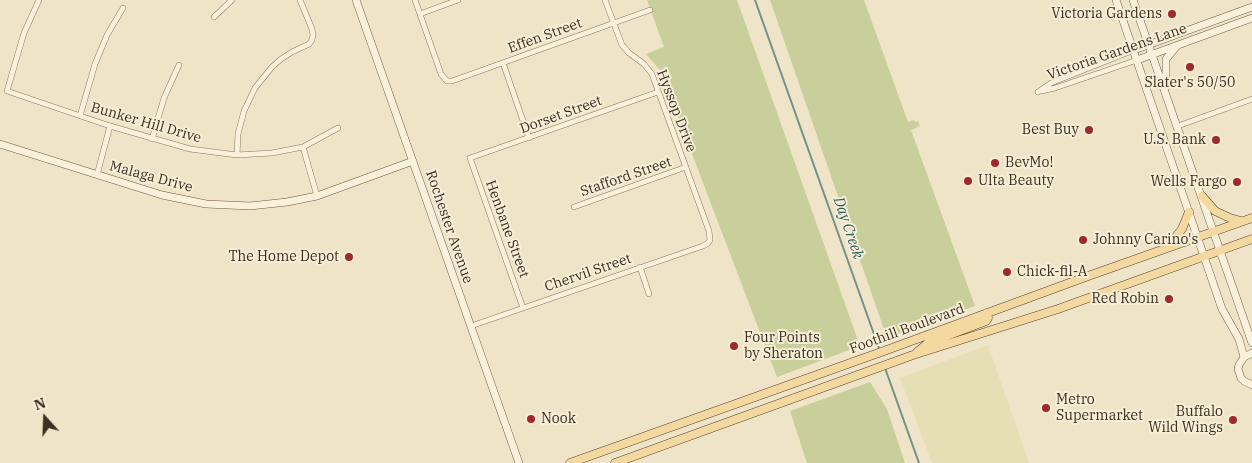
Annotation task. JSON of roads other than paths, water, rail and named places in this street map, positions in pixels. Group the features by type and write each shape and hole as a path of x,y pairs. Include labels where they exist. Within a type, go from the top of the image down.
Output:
{"main road":[{"name":"Rochester Avenue","path":"356,0 519,463"},
{"path":"1116,0 1222,309 1239,338 1244,357"},
{"path":"1133,0 1252,343"},
{"name":"Victoria Gardens Lane","path":"1134,50 1252,7"},
{"name":"Victoria Gardens Lane","path":"1137,60 1252,18"},
{"path":"1166,92 1166,59 1179,45"},
{"name":"Malaga Drive","path":"0,144 162,195 206,204 250,206 287,202 317,196 413,161"},
{"path":"1202,196 1215,211 1230,218 1243,221"},
{"path":"1167,248 1182,229 1189,212"},
{"name":"Foothill Boulevard","path":"570,463 1252,218"},
{"name":"Foothill Boulevard","path":"615,463 913,355 1058,309 1252,239"},
{"path":"913,355 928,344 986,322 988,318 987,313"},
{"path":"1251,386 1239,374 1239,365 1244,357 1252,354"}],"street":[{"name":"Bunker Hill Drive","path":"39,0 24,33 7,91 152,139 190,149 237,155 272,153 303,148 338,128"},
{"path":"214,17 232,0"},
{"path":"237,155 238,134 244,111 255,88 281,59 310,44 312,40 312,29 300,0"},
{"path":"415,0 420,14 458,0"},
{"name":"Hyssop Drive","path":"605,0 619,40 625,49 648,68 652,74 709,232 710,240"},
{"path":"80,116 95,64 107,35 123,8"},
{"name":"Effen Street","path":"420,14 441,74 447,81 452,81 650,10"},
{"name":"Victoria Gardens Lane","path":"1134,50 1051,83 1038,92 1056,88 1137,60"},
{"path":"503,63 530,138"},
{"path":"152,139 164,98 179,65"},
{"name":"Dorset Street","path":"470,158 658,92"},
{"path":"1178,126 1252,99"},
{"path":"97,174 110,126"},
{"path":"303,148 317,196"},
{"name":"Henbane Street","path":"470,158 523,308"},
{"name":"Stafford Street","path":"574,207 686,168"},
{"name":"Chervil Street","path":"471,326 703,246 710,240"},
{"path":"640,267 649,294"}],"waterway":[{"name":"Day Creek","path":"755,0 880,351"},
{"name":"Day Creek","path":"885,368 919,463"}],"place":[{"name":"Victoria Gardens","path":"1172,14"},
{"name":"Slater's 50/50","path":"1190,67"},
{"name":"Best Buy","path":"1089,130"},
{"name":"U.S. Bank","path":"1216,140"},
{"name":"BevMo!","path":"995,163"},
{"name":"Ulta Beauty","path":"968,181"},
{"name":"Wells Fargo","path":"1237,182"},
{"name":"Johnny Carino's","path":"1083,240"},
{"name":"The Home Depot","path":"349,257"},
{"name":"Chick-fil-A","path":"1007,272"},
{"name":"Red Robin","path":"1169,299"},
{"name":"Four Points by Sheraton","path":"734,346"},
{"name":"Metro Supermarket","path":"1046,408"},
{"name":"Nook","path":"531,419"},
{"name":"Buffalo Wild Wings","path":"1233,420"}]}
